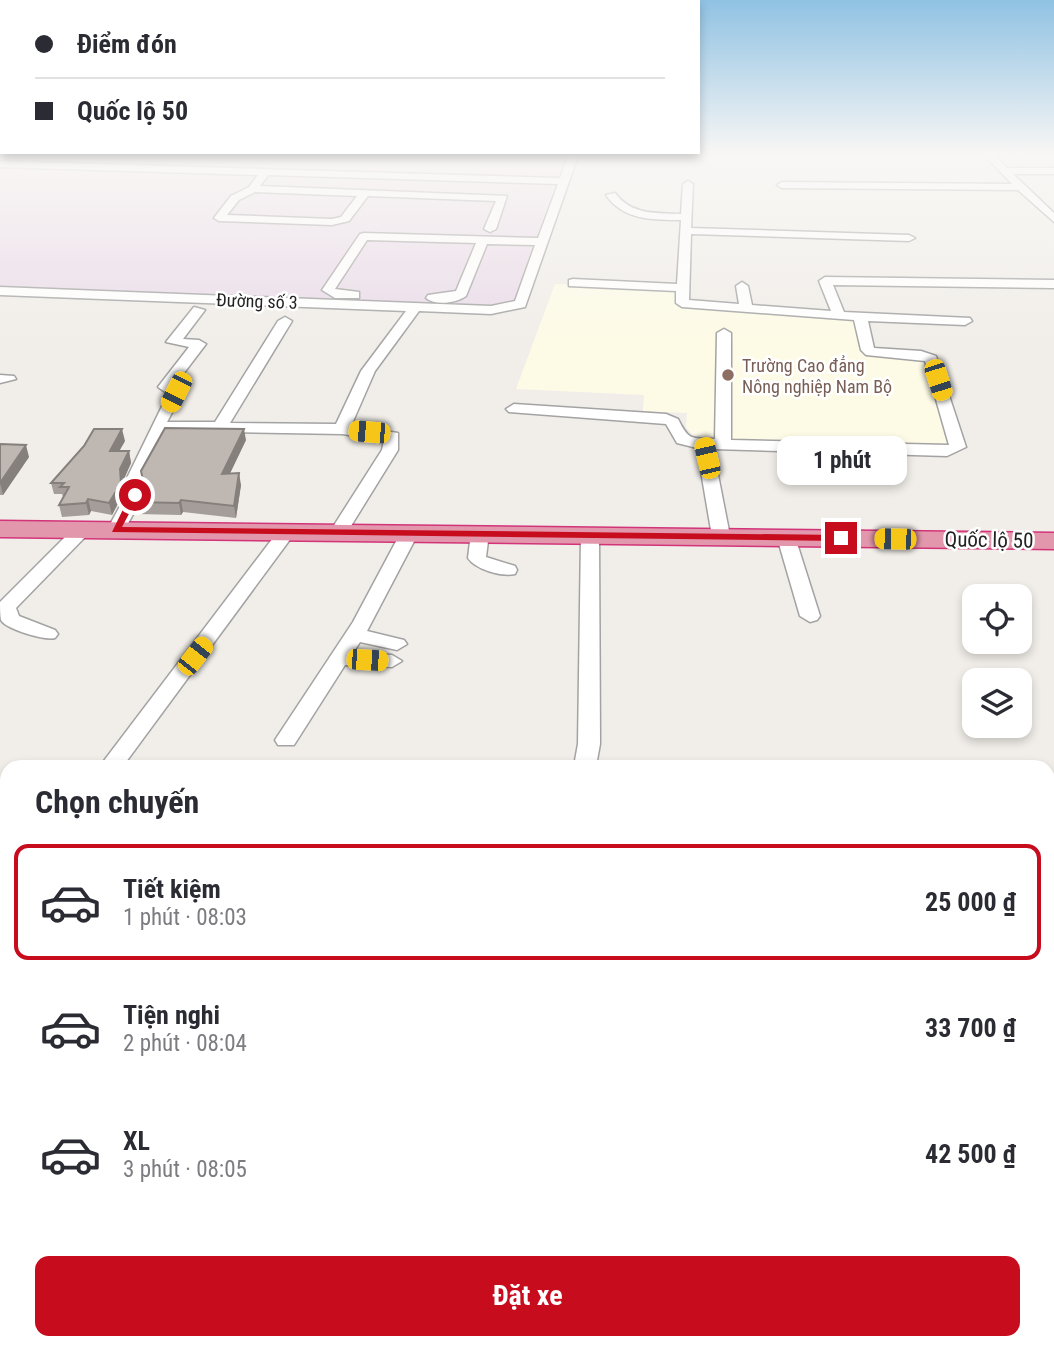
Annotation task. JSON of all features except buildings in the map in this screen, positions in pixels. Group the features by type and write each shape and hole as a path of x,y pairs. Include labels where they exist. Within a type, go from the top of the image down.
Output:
{"highway":[{"name":"Quốc lộ 50","path":"0,529 340,530 590,536 1054,541"}],"street":[{"path":"246,219 332,222 345,219"},
{"path":"493,219 486,234 462,293 455,298 335,294 328,289 364,236 486,234 542,242 550,219"},
{"path":"688,219 684,305 965,321"},
{"path":"688,231 909,238"},
{"name":"Đường số 3","path":"0,291 415,308 514,308 520,304 542,242"},
{"path":"838,313 825,281 1054,284"},
{"path":"573,283 683,288"},
{"path":"742,286 746,309"},
{"path":"342,429 369,371 415,308"},
{"path":"116,530 135,495 133,482 157,426 176,392 165,387 199,344 173,342 199,310"},
{"path":"514,409 666,419 673,422 674,431 684,441 704,444 947,451 958,447 931,359 921,355 868,350 860,317"},
{"path":"220,426 285,321"},
{"path":"723,444 724,333"},
{"path":"157,426 342,429 392,436 393,442 340,530"},
{"path":"704,444 721,536"},
{"path":"48,634 11,620 6,607 83,529"},
{"path":"116,760 288,530"},
{"path":"286,740 341,659 410,532"},
{"path":"480,533 477,558 479,561 508,570"},
{"path":"586,760 589,744 590,536"},
{"path":"786,537 810,616"},
{"path":"341,659 395,653 355,635"}],"shaded area":[{"path":"0,219 543,219 514,300 485,306 0,286"},
{"name":"Trường Cao đẳng Nông nghiệp Nam Bộ","path":"555,284 678,289 677,307 855,317 868,355 926,357 954,441 949,446 753,441 692,434 686,427 687,413 643,411 644,395 516,389"}],"place":[{"name":"Trường Cao đẳng Nông nghiệp Nam Bộ","path":"728,375"}],"route":[{"path":"135,495 116,530 340,530 841,538"}]}
